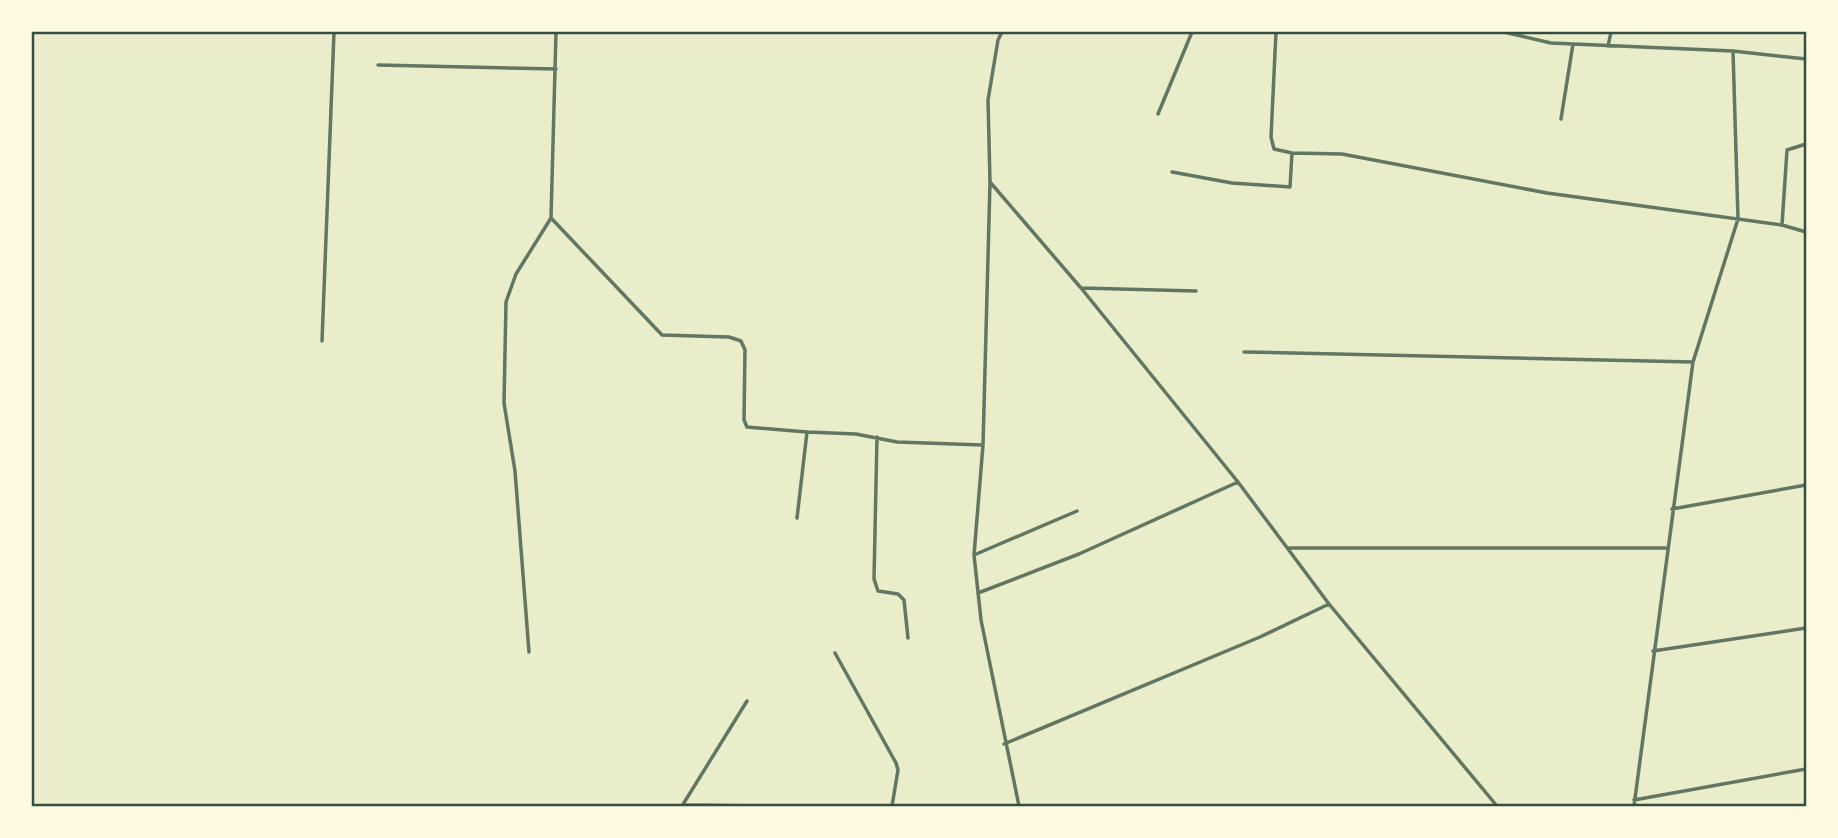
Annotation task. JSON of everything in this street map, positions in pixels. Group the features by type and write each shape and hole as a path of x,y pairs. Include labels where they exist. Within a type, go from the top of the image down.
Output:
{"street":[{"path":"322,341 334,32"},
{"path":"529,652 515,471 504,403 506,302 516,274 551,218 556,32"},
{"path":"1002,32 988,100 990,182 983,445 974,555 1004,744 1019,807"},
{"path":"1158,114 1192,32"},
{"path":"1276,32 1271,138 1274,149 1293,153 1342,154 1547,193 1782,225 1807,232"},
{"path":"1504,32 1551,43 1733,51 1807,59"},
{"path":"1608,46 1611,32"},
{"path":"1561,119 1573,44"},
{"path":"1634,807 1666,548 1693,362 1736,234 1738,219 1733,51"},
{"path":"378,65 556,69"},
{"path":"1782,225 1787,150 1807,144"},
{"path":"1172,172 1285,189 1290,187 1292,181 1293,153"},
{"path":"990,182 1082,288 1238,482 1329,604 1497,807"},
{"path":"551,218 662,335 729,337 741,341 745,350 744,420 747,427 877,437 897,442 983,445"},
{"path":"1082,288 1196,291"},
{"path":"1244,352 1693,362"},
{"path":"797,519 807,432"},
{"path":"877,437 874,579 878,591 898,594 904,600 908,638"},
{"path":"978,593 1079,554 1238,482"},
{"path":"1672,509 1807,485"},
{"path":"974,555 1077,512"},
{"path":"1289,548 1666,548"},
{"path":"1004,744 1260,637 1329,604"},
{"path":"1653,650 1807,628"},
{"path":"835,653 896,763 898,770 892,807"},
{"path":"683,806 747,701"},
{"path":"1634,800 1807,769"},
{"path":"683,806 775,807"}]}
